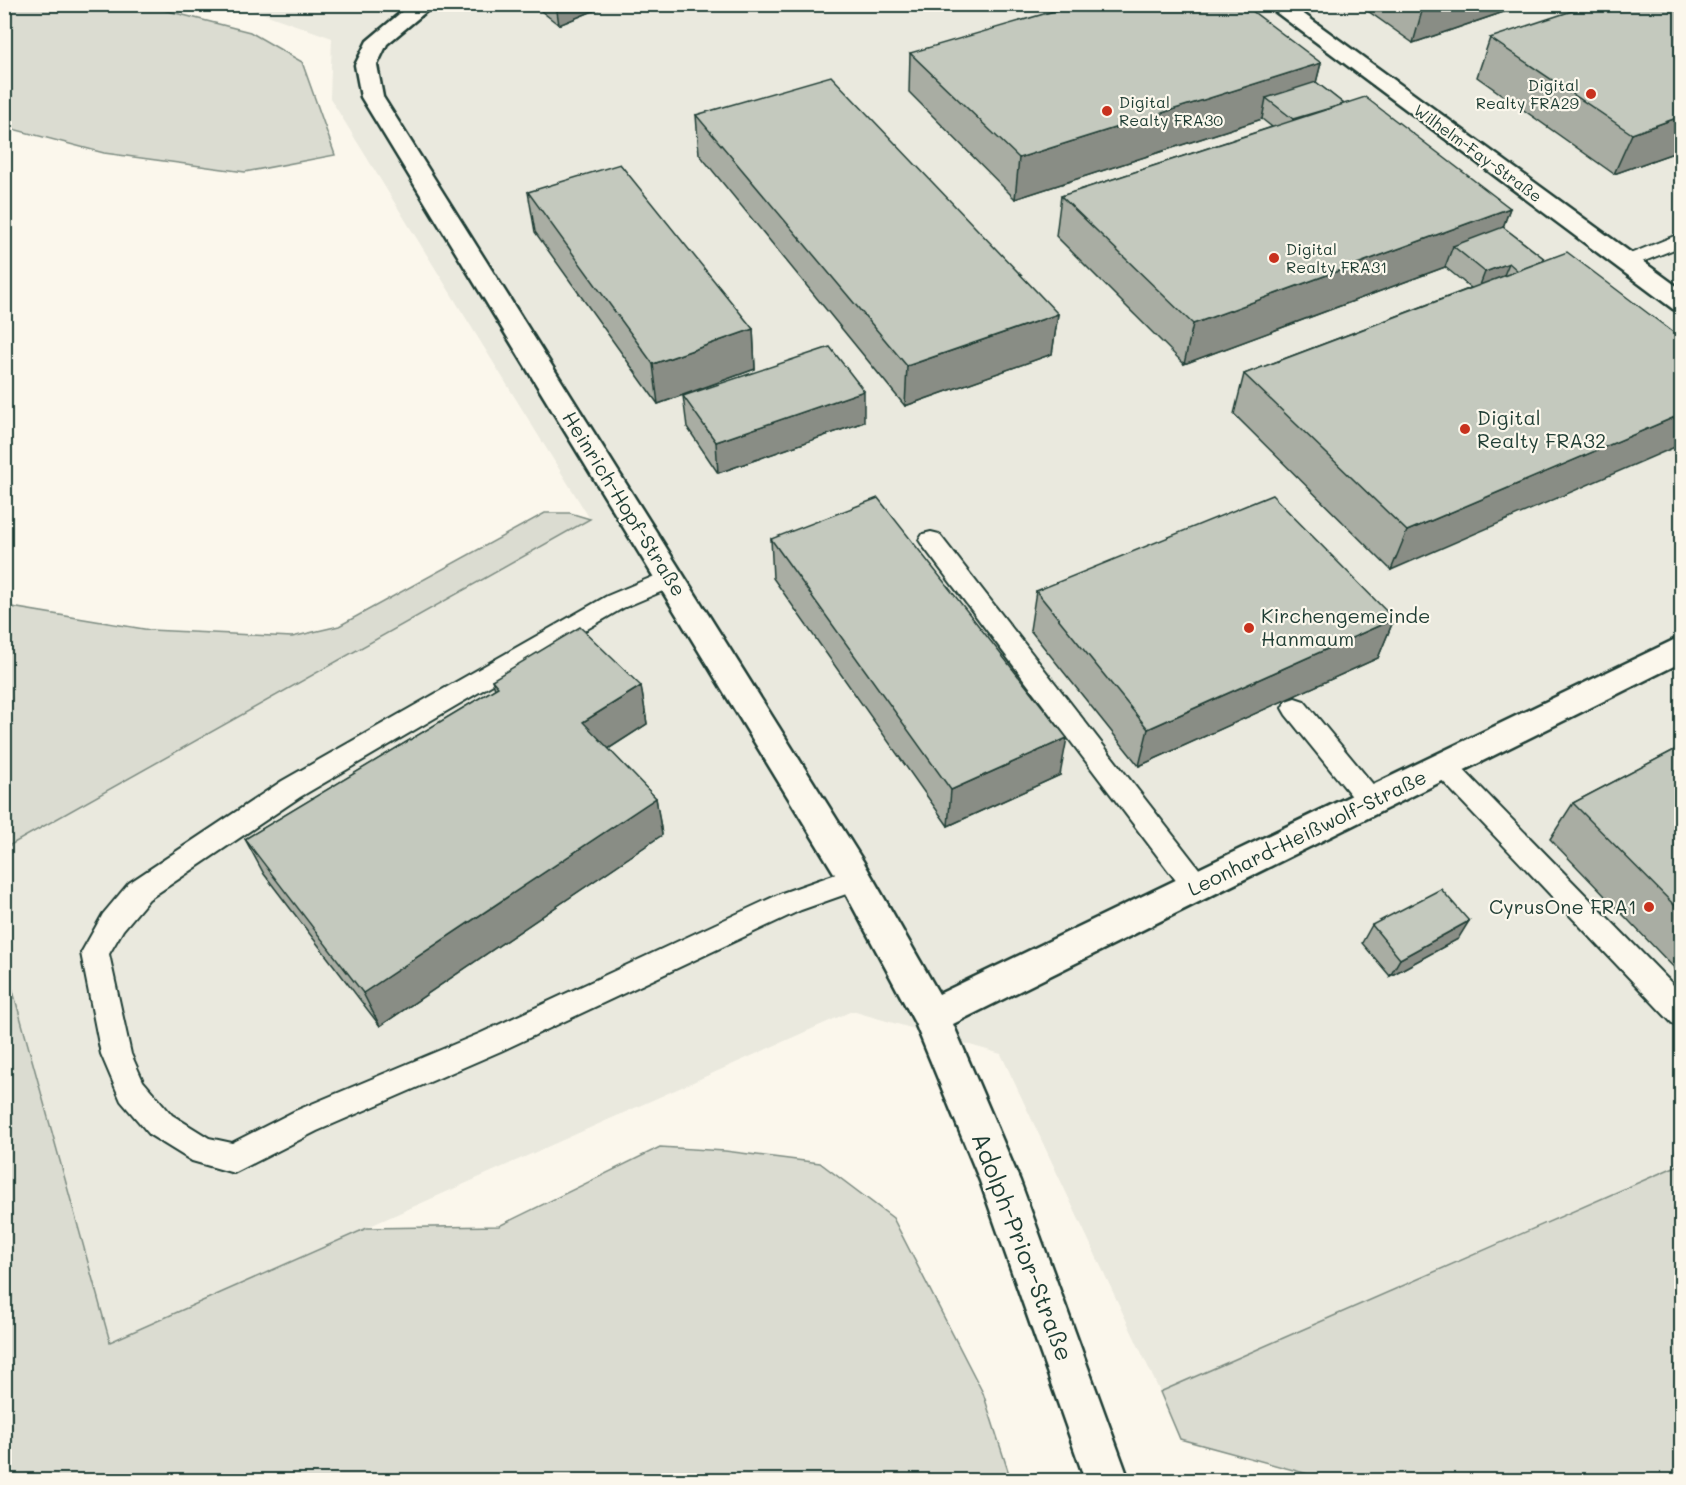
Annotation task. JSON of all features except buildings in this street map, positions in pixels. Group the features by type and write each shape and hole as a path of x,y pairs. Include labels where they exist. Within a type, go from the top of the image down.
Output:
{"street":[{"name":"Heinrich-Hopf-Straße","path":"425,4 378,41 366,65 372,97 856,879 931,1016"},
{"name":"Wilhelm-Fay-Straße","path":"1275,4 1682,303"},
{"name":"Leonhard-Heißwolf-Straße","path":"931,1016 1372,802 1682,648"},
{"name":"Adolph-Prior-Straße","path":"931,1016 1000,1181 1107,1480"}],"lane":[{"path":"1627,262 1682,239"},
{"path":"931,540 1197,887"},
{"path":"669,579 615,602 291,789 139,891 113,922 95,953 116,1054 132,1090 161,1125 203,1151 234,1158 306,1121 491,1042 792,901 856,879"},
{"path":"1295,708 1372,802"},
{"path":"1444,766 1682,1014"}],"shaded area":[{"path":"4,5 144,5 250,32 302,62 335,155 245,172 104,153 5,127"},
{"path":"239,5 1681,5 1681,1164 1160,1392 1001,1054 852,1011 110,1342 5,962 4,848 590,519 330,98 332,38"},
{"path":"545,513 570,513 590,519 5,848 5,606 150,630 292,637 339,626"},
{"path":"5,962 110,1342 367,1228 499,1226 660,1147 725,1151 820,1163 893,1218 983,1393 1011,1480 5,1480"},
{"path":"1681,1164 1681,1480 1330,1480 1180,1439 1160,1392"}],"place":[{"name":"Digital Realty FRA29","path":"1591,94"},
{"name":"Digital Realty FRA30","path":"1107,111"},
{"name":"Digital Realty FRA31","path":"1274,258"},
{"name":"Digital Realty FRA32","path":"1465,429"},
{"name":"Kirchengemeinde Hanmaum","path":"1249,628"},
{"name":"CyrusOne FRA1","path":"1649,907"}]}
